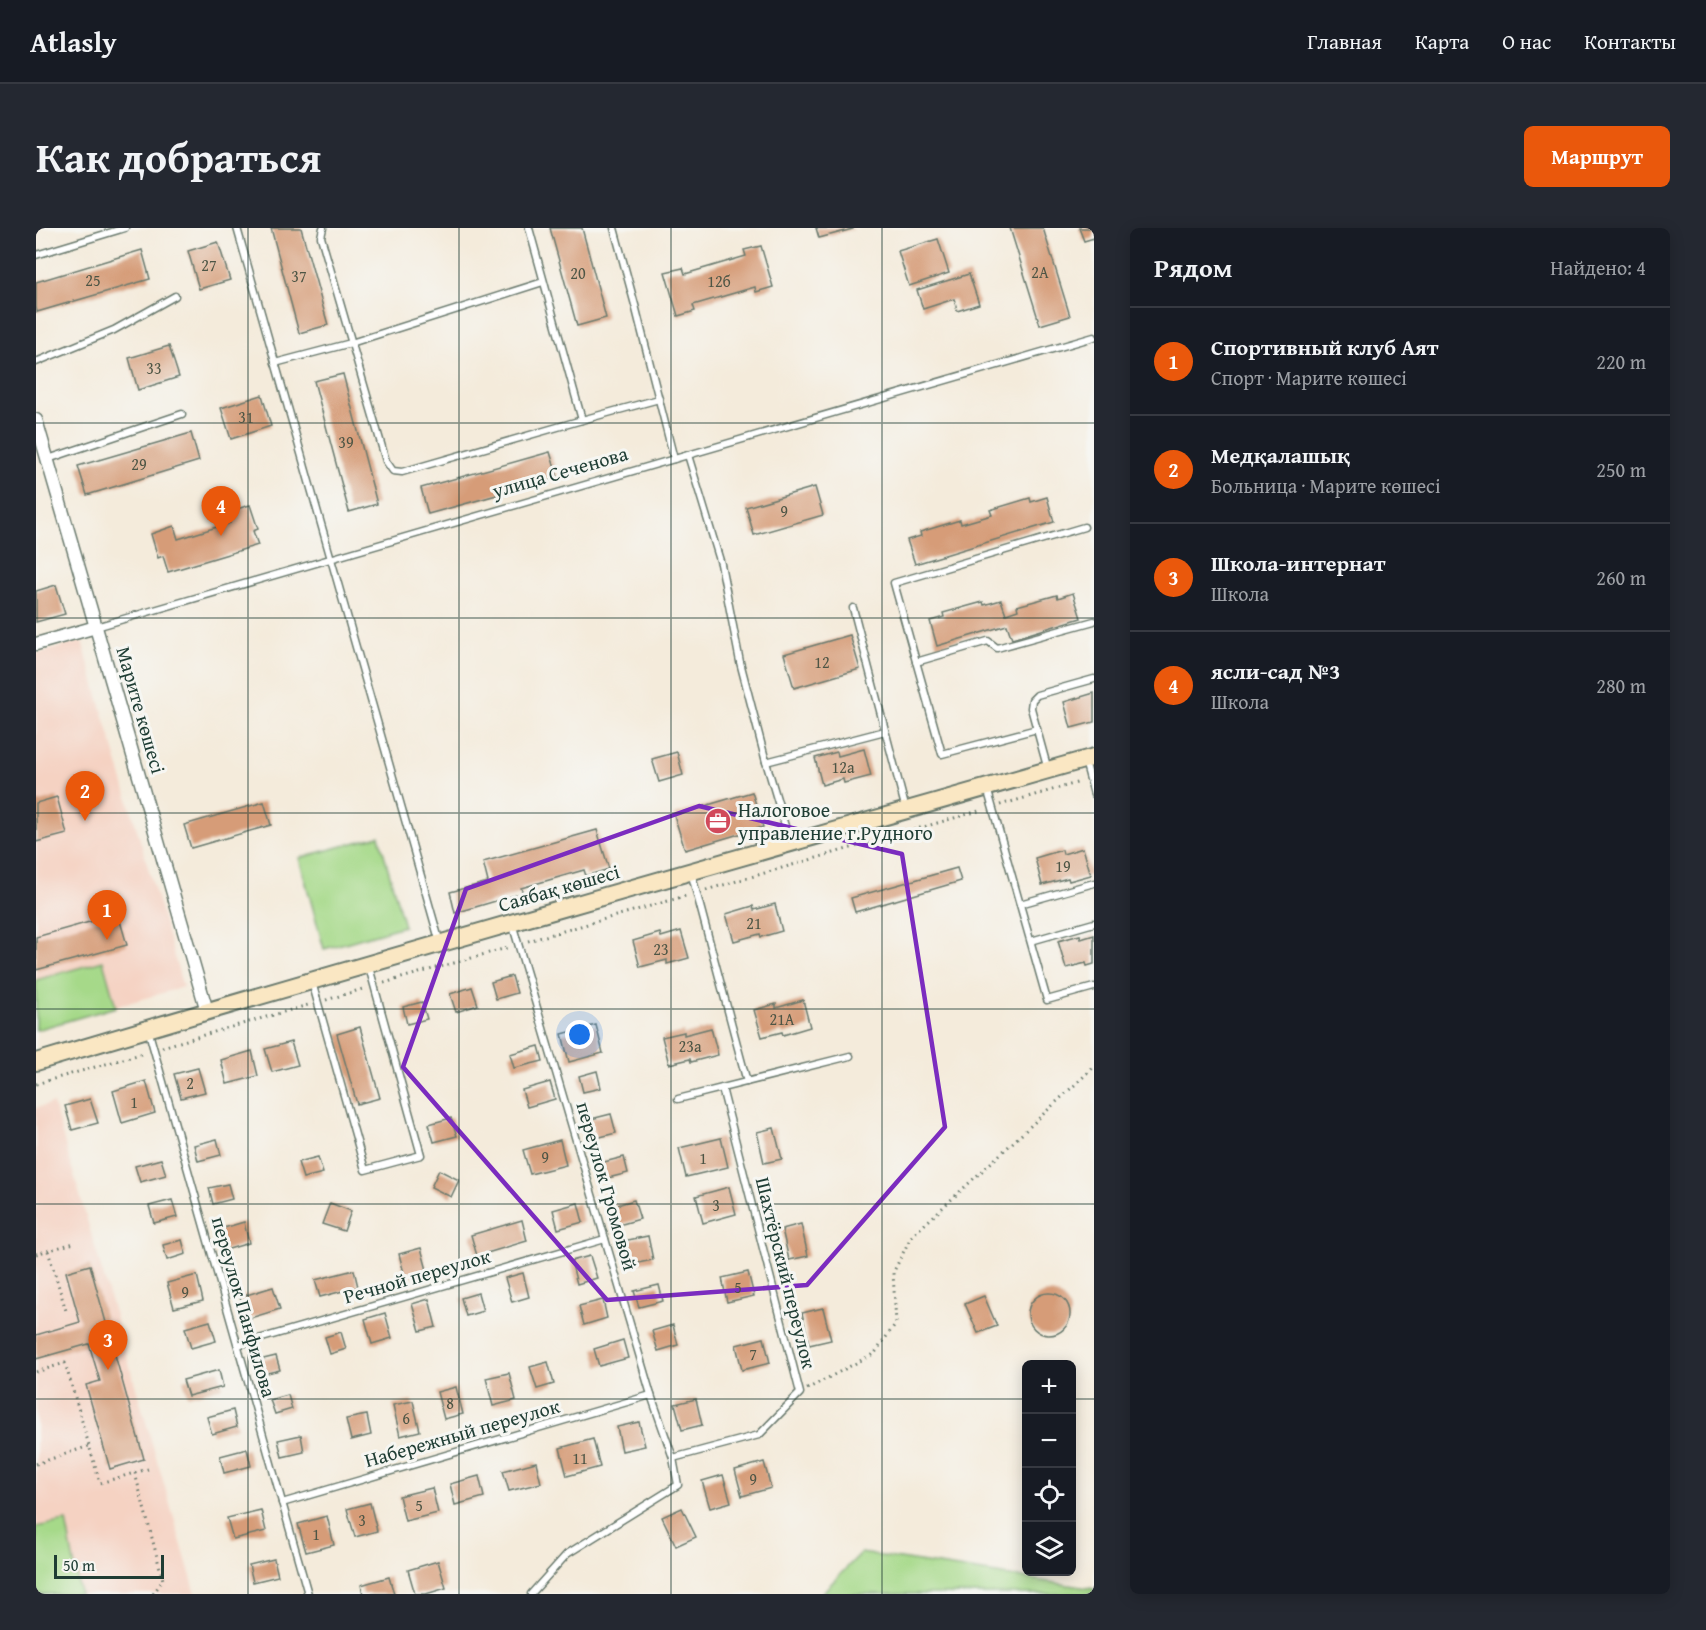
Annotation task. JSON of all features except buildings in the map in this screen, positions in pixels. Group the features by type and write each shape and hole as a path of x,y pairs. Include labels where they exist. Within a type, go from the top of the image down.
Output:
{"street":[{"name":"Марите көшесі","path":"36,420 207,1011"},
{"name":"улица Сеченова","path":"36,644 96,627"},
{"name":"Саябақ көшесі","path":"36,1062 690,871 1089,759"}],"lane":[{"path":"36,255 125,228"},
{"path":"237,228 440,944"},
{"path":"323,228 321,237 351,343 386,461 393,471 402,472 659,399"},
{"path":"529,228 582,420"},
{"path":"614,228 674,459"},
{"path":"275,363 351,343 543,282"},
{"path":"36,362 114,330 175,296"},
{"name":"улица Сеченова","path":"96,627 1094,337"},
{"path":"48,459 182,414"},
{"path":"688,455 721,564 740,662 790,843"},
{"path":"1037,729 942,754 894,584 1084,527"},
{"path":"853,608 906,810"},
{"path":"916,662 988,641 997,648 1094,621"},
{"path":"1048,770 1031,708 1032,700 1037,695 1094,679"},
{"path":"766,762 885,731"},
{"path":"1089,759 1090,779 1094,794"},
{"path":"987,788 1047,1000 1094,987"},
{"path":"690,871 747,1082"},
{"path":"1020,904 1094,883"},
{"name":"переулок Громовой","path":"512,923 651,1395 673,1458 678,1485 567,1554 531,1594"},
{"path":"1031,941 1094,923"},
{"path":"312,981 365,1170 421,1155 368,964"},
{"name":"переулок Панфилова","path":"148,1029 308,1594"},
{"path":"678,1099 850,1056"},
{"name":"Шахтёрский переулок","path":"673,1458 759,1435 800,1393 722,1088"},
{"name":"Речной переулок","path":"238,1345 605,1239"},
{"name":"Набережный переулок","path":"282,1503 651,1395"}],"path":[{"path":"36,1084 1090,779"},
{"path":"800,1393 875,1353 896,1323 893,1273 911,1237 1094,1067"},
{"path":"36,1254 74,1243"},
{"path":"48,1251 67,1314"},
{"path":"36,1372 65,1363 100,1483 148,1469"},
{"path":"36,1464 89,1446"},
{"path":"135,1473 163,1580 153,1594"}],"highlighted area":[{"path":"699,806 902,854 945,1127 807,1285 607,1300 403,1067 466,889"}],"shaded area":[{"path":"82,641 183,987 36,1030 36,654"},
{"path":"53,1103 196,1594 36,1594 36,1108"}],"green space":[{"path":"379,836 404,926 324,949 299,858"},
{"path":"103,961 116,1007 36,1030 36,980"},
{"path":"66,1521 80,1594 36,1594 36,1527"},
{"path":"861,1553 1094,1589 1094,1594 821,1594"}],"place":[{"name":"ясли-сад №3","path":"221,536"},
{"name":"Медқалашық","path":"85,821"},
{"name":"Налоговое управление г.Рудного","path":"718,821"},
{"name":"Спортивный клуб Аят","path":"107,940"},
{"name":"Школа-интернат","path":"108,1370"}]}
